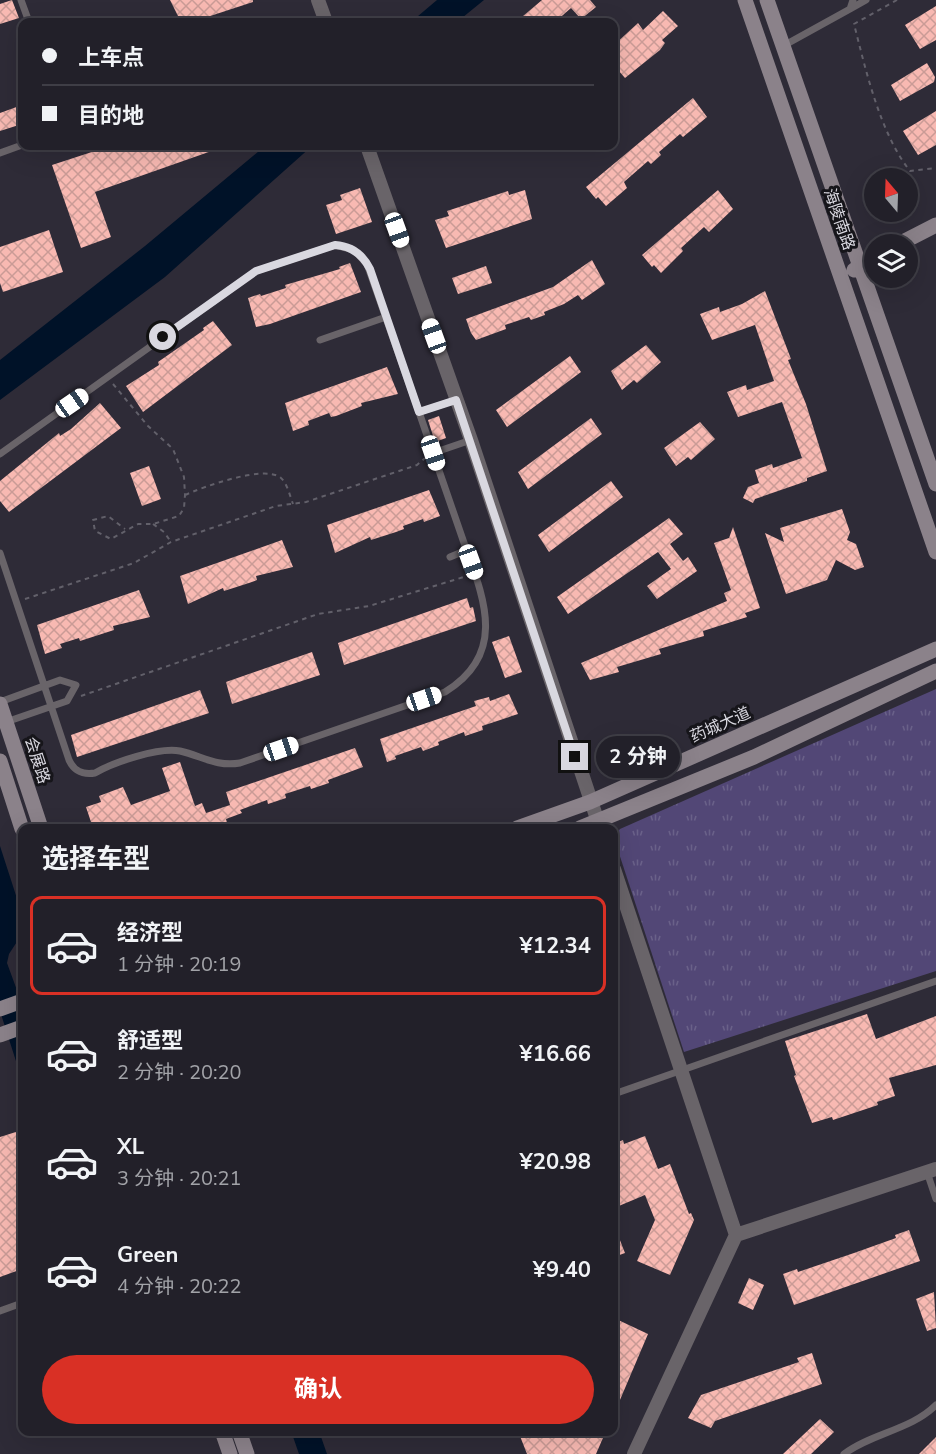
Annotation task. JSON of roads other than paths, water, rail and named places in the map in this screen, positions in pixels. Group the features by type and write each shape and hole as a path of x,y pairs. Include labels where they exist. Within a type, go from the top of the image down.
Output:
{"main road":[{"name":"海陵南路","path":"745,0 936,552"},
{"name":"海陵南路","path":"766,0 936,484"},
{"path":"918,234 936,225"},
{"path":"841,278 864,264"},
{"name":"药城大道","path":"528,824 590,802 936,649"},
{"path":"600,824 754,757 936,670"},
{"name":"会展路","path":"0,703 40,824"},
{"path":"0,761 20,824"},
{"path":"0,1010 18,1003"},
{"path":"0,1035 18,1028"},
{"path":"224,1436 230,1454"},
{"path":"241,1436 247,1454"}],"street":[{"path":"318,0 325,18"},
{"path":"368,150 471,440 598,824"},
{"path":"618,881 736,1235 634,1454"},
{"path":"736,1235 931,1170"}],"lane":[{"path":"21,0 27,18"},
{"path":"850,9 853,0"},
{"path":"783,46 866,0"},
{"path":"0,153 18,146"},
{"path":"0,454 256,271 335,245 354,250 367,264 486,603 486,629 476,660 456,685 445,692 240,763 218,764 186,753 165,749 95,773 80,773 69,760 0,553"},
{"path":"320,340 386,317"},
{"path":"419,412 456,400"},
{"path":"433,453 471,440"},
{"path":"450,557 467,550"},
{"path":"0,703 60,680 76,685 67,701 6,722"},
{"path":"618,1093 936,981"},
{"path":"931,1170 936,1199"},
{"path":"0,1311 18,1304"},
{"path":"844,1454 859,1443 924,1417 936,1406"}],"water":[{"path":"437,0 484,0 462,18 416,18"},
{"path":"260,150 308,150 165,277 0,400 0,360 145,246"},
{"path":"0,846 18,902 18,940 9,954 7,963 18,993 18,1067 0,1011"},
{"path":"293,1436 321,1436 327,1454 299,1454"}]}
